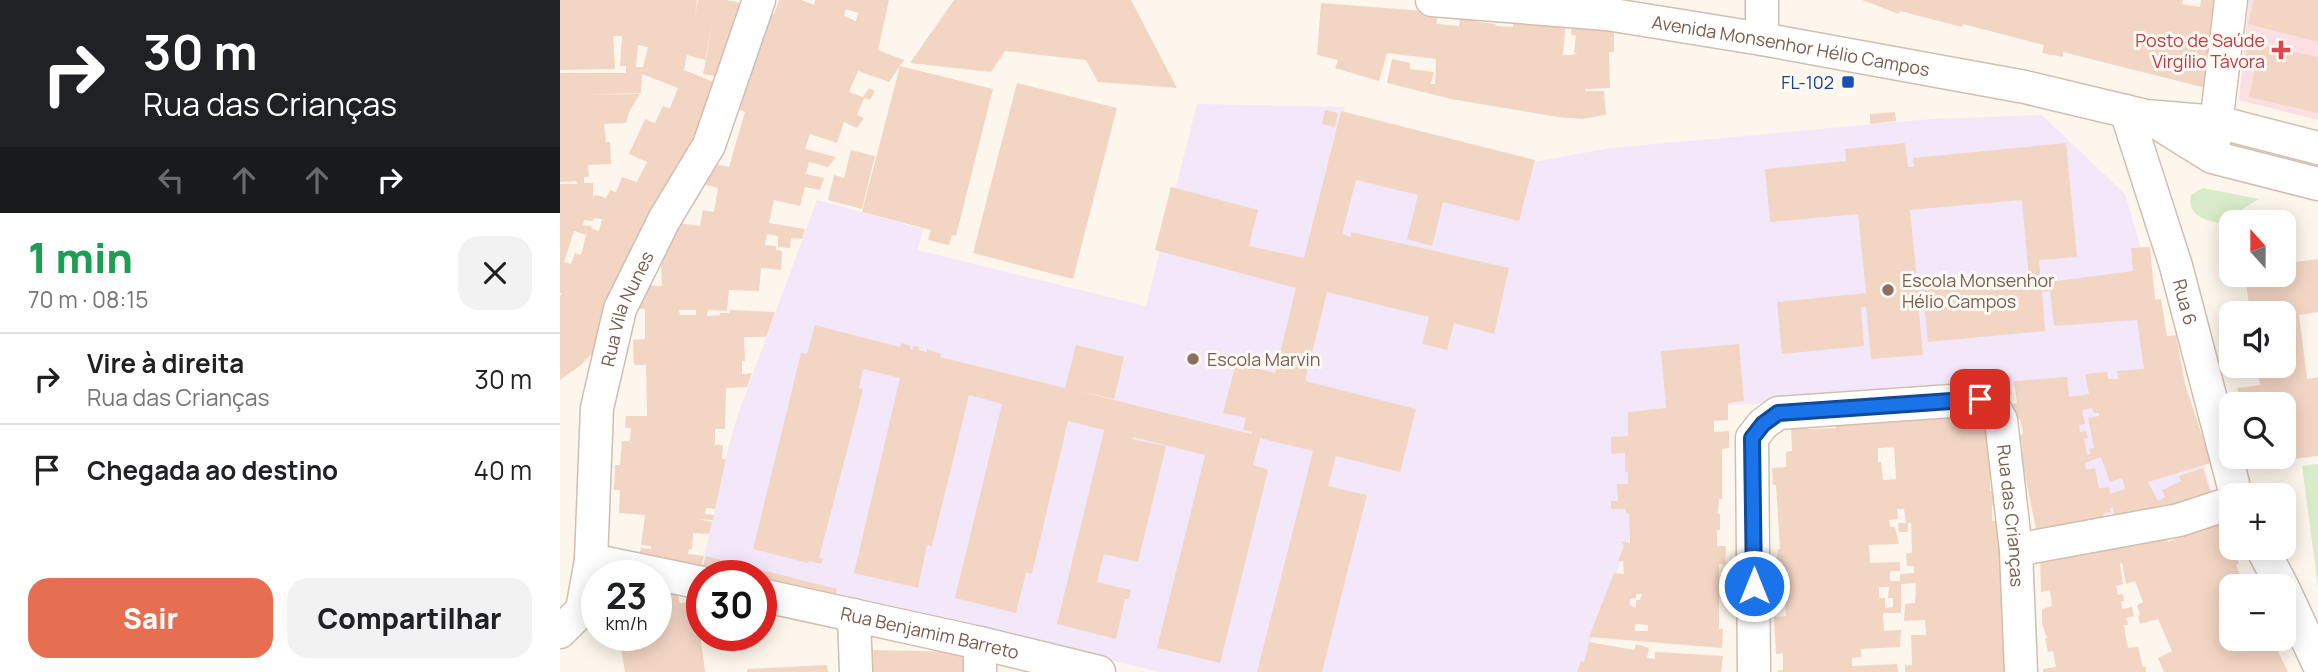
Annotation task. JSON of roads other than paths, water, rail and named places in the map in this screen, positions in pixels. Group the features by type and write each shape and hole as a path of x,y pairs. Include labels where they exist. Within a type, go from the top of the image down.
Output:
{"street":[{"name":"Rua Vila Nunes","path":"591,560 597,408 620,309 664,220 709,145 759,0"},
{"name":"Avenida Monsenhor Hélio Campos","path":"1432,0 1607,14 1762,39 2025,87 2136,114 2217,122 2318,148"},
{"path":"1762,0 1762,39"},
{"path":"2212,157 2231,0"},
{"name":"Avenida Monsenhor Hélio Campos","path":"2136,114 2212,157 2318,184"},
{"name":"Rua 6","path":"2136,114 2233,483"},
{"name":"Rua das Crianças","path":"1754,672 1752,438 1763,424 1778,413 1980,399 1994,407 2001,420 2016,550 2021,672"},
{"path":"2016,550 2179,520 2219,507"},
{"name":"Rua Benjamim Barreto","path":"777,598 854,615 980,657 1099,672"},
{"name":"Rua Vila Nunes","path":"560,632 581,611"},
{"path":"854,615 856,672"},
{"path":"2296,616 2318,663"}],"place":[{"name":"Posto de Saúde Virgílio Távora","path":"2281,50"},
{"name":"FL-102","path":"1848,82"},
{"name":"Escola Monsenhor Hélio Campos","path":"1888,290"},
{"name":"Escola Marvin","path":"1193,359"}]}
